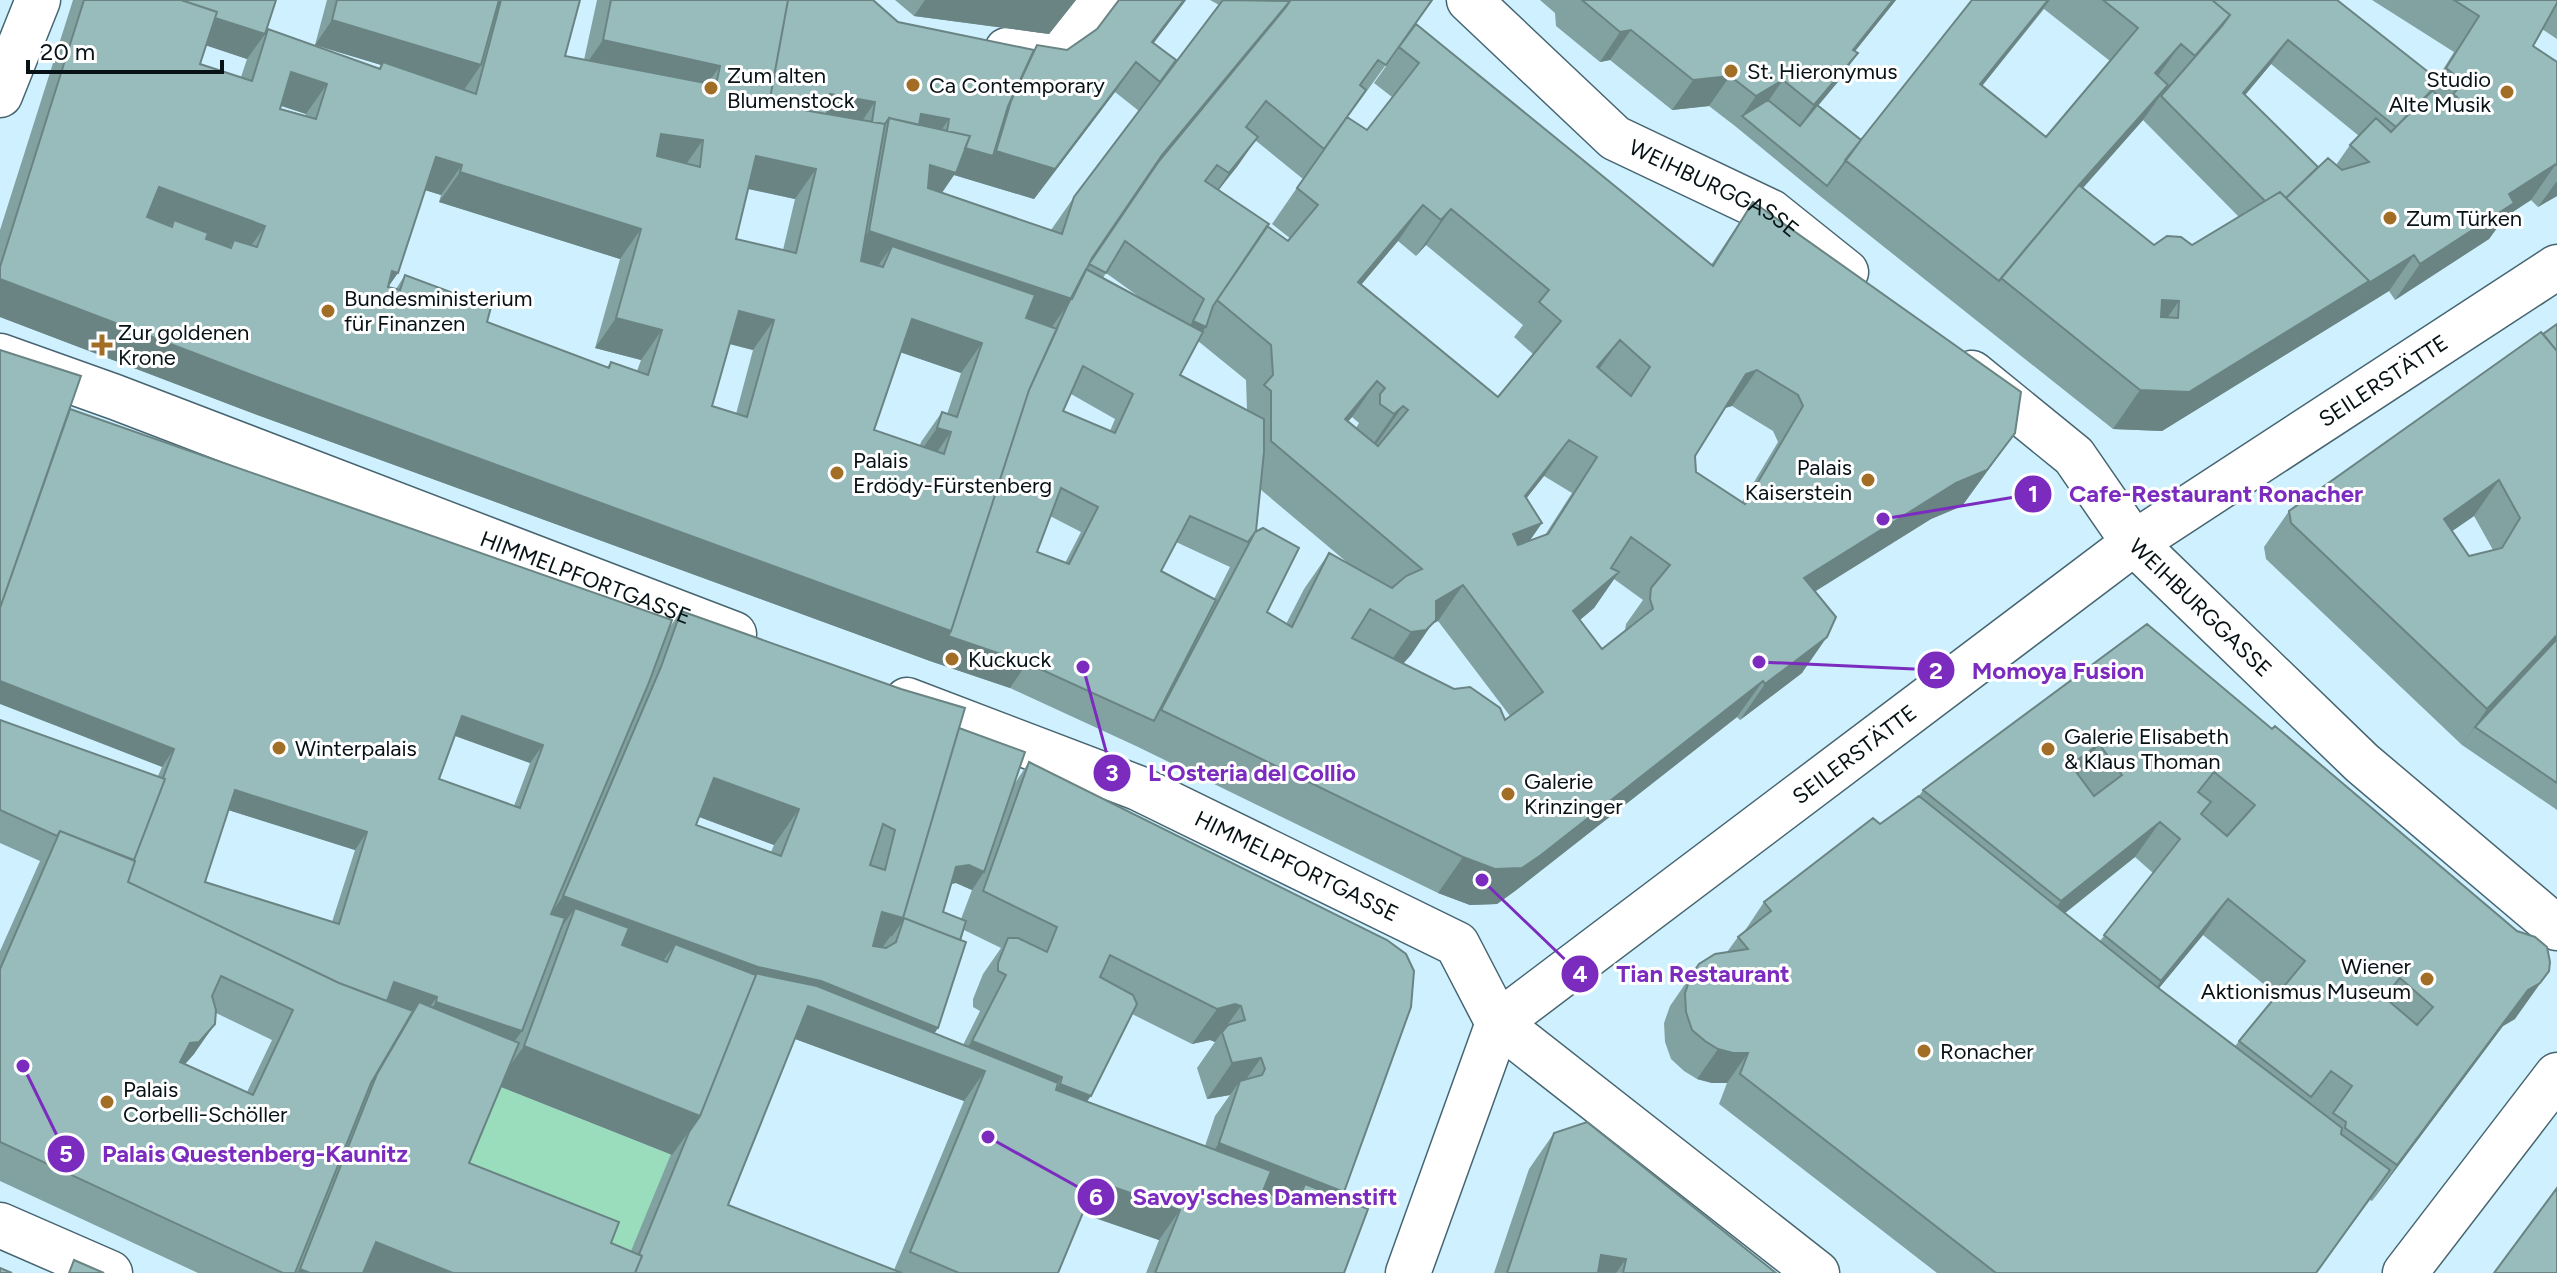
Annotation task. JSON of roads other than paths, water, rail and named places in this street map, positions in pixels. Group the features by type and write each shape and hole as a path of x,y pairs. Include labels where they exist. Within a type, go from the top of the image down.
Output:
{"street":[{"path":"0,95 38,0"},
{"path":"961,42 1054,57 1097,0"},
{"name":"WEIHBURGGASSE","path":"1469,0 1615,138 1771,212 1880,300"},
{"name":"SEILERSTÄTTE","path":"1498,1023 2134,543 2557,267"},
{"name":"WEIHBURGGASSE","path":"1941,348 2074,456 2134,543 2362,763 2557,928"},
{"name":"HIMMELPFORTGASSE","path":"0,356 115,397 774,650"},
{"name":"HIMMELPFORTGASSE","path":"876,689 1138,788 1457,944 1498,1023 1817,1273"},
{"path":"1408,1273 1498,1023"},
{"path":"2405,1273 2557,1075"},
{"path":"0,1225 110,1273"}],"place":[{"name":"St. Hieronymus","path":"1731,71"},
{"name":"Ca Contemporary","path":"913,85"},
{"name":"Zum alten Blumenstock","path":"711,88"},
{"name":"Studio Alte Musik","path":"2507,92"},
{"name":"Zum Türken","path":"2390,218"},
{"name":"Bundesministerium für Finanzen","path":"328,311"},
{"name":"Zur goldenen Krone","path":"102,345"},
{"name":"Palais Erdödy-Fürstenberg","path":"837,473"},
{"name":"Palais Kaiserstein","path":"1868,480"},
{"name":"Cafe-Restaurant Ronacher","path":"1883,519"},
{"name":"Kuckuck","path":"952,659"},
{"name":"Momoya Fusion","path":"1759,662"},
{"name":"L'Osteria del Collio","path":"1083,667"},
{"name":"Winterpalais","path":"279,748"},
{"name":"Galerie Elisabeth & Klaus Thoman","path":"2048,749"},
{"name":"Galerie Krinzinger","path":"1508,794"},
{"name":"Tian Restaurant","path":"1482,880"},
{"name":"Wiener Aktionismus Museum","path":"2427,979"},
{"name":"Ronacher","path":"1924,1051"},
{"name":"Palais Questenberg-Kaunitz","path":"23,1066"},
{"name":"Palais Corbelli-Schöller","path":"107,1102"},
{"name":"Savoy'sches Damenstift","path":"988,1137"}]}
